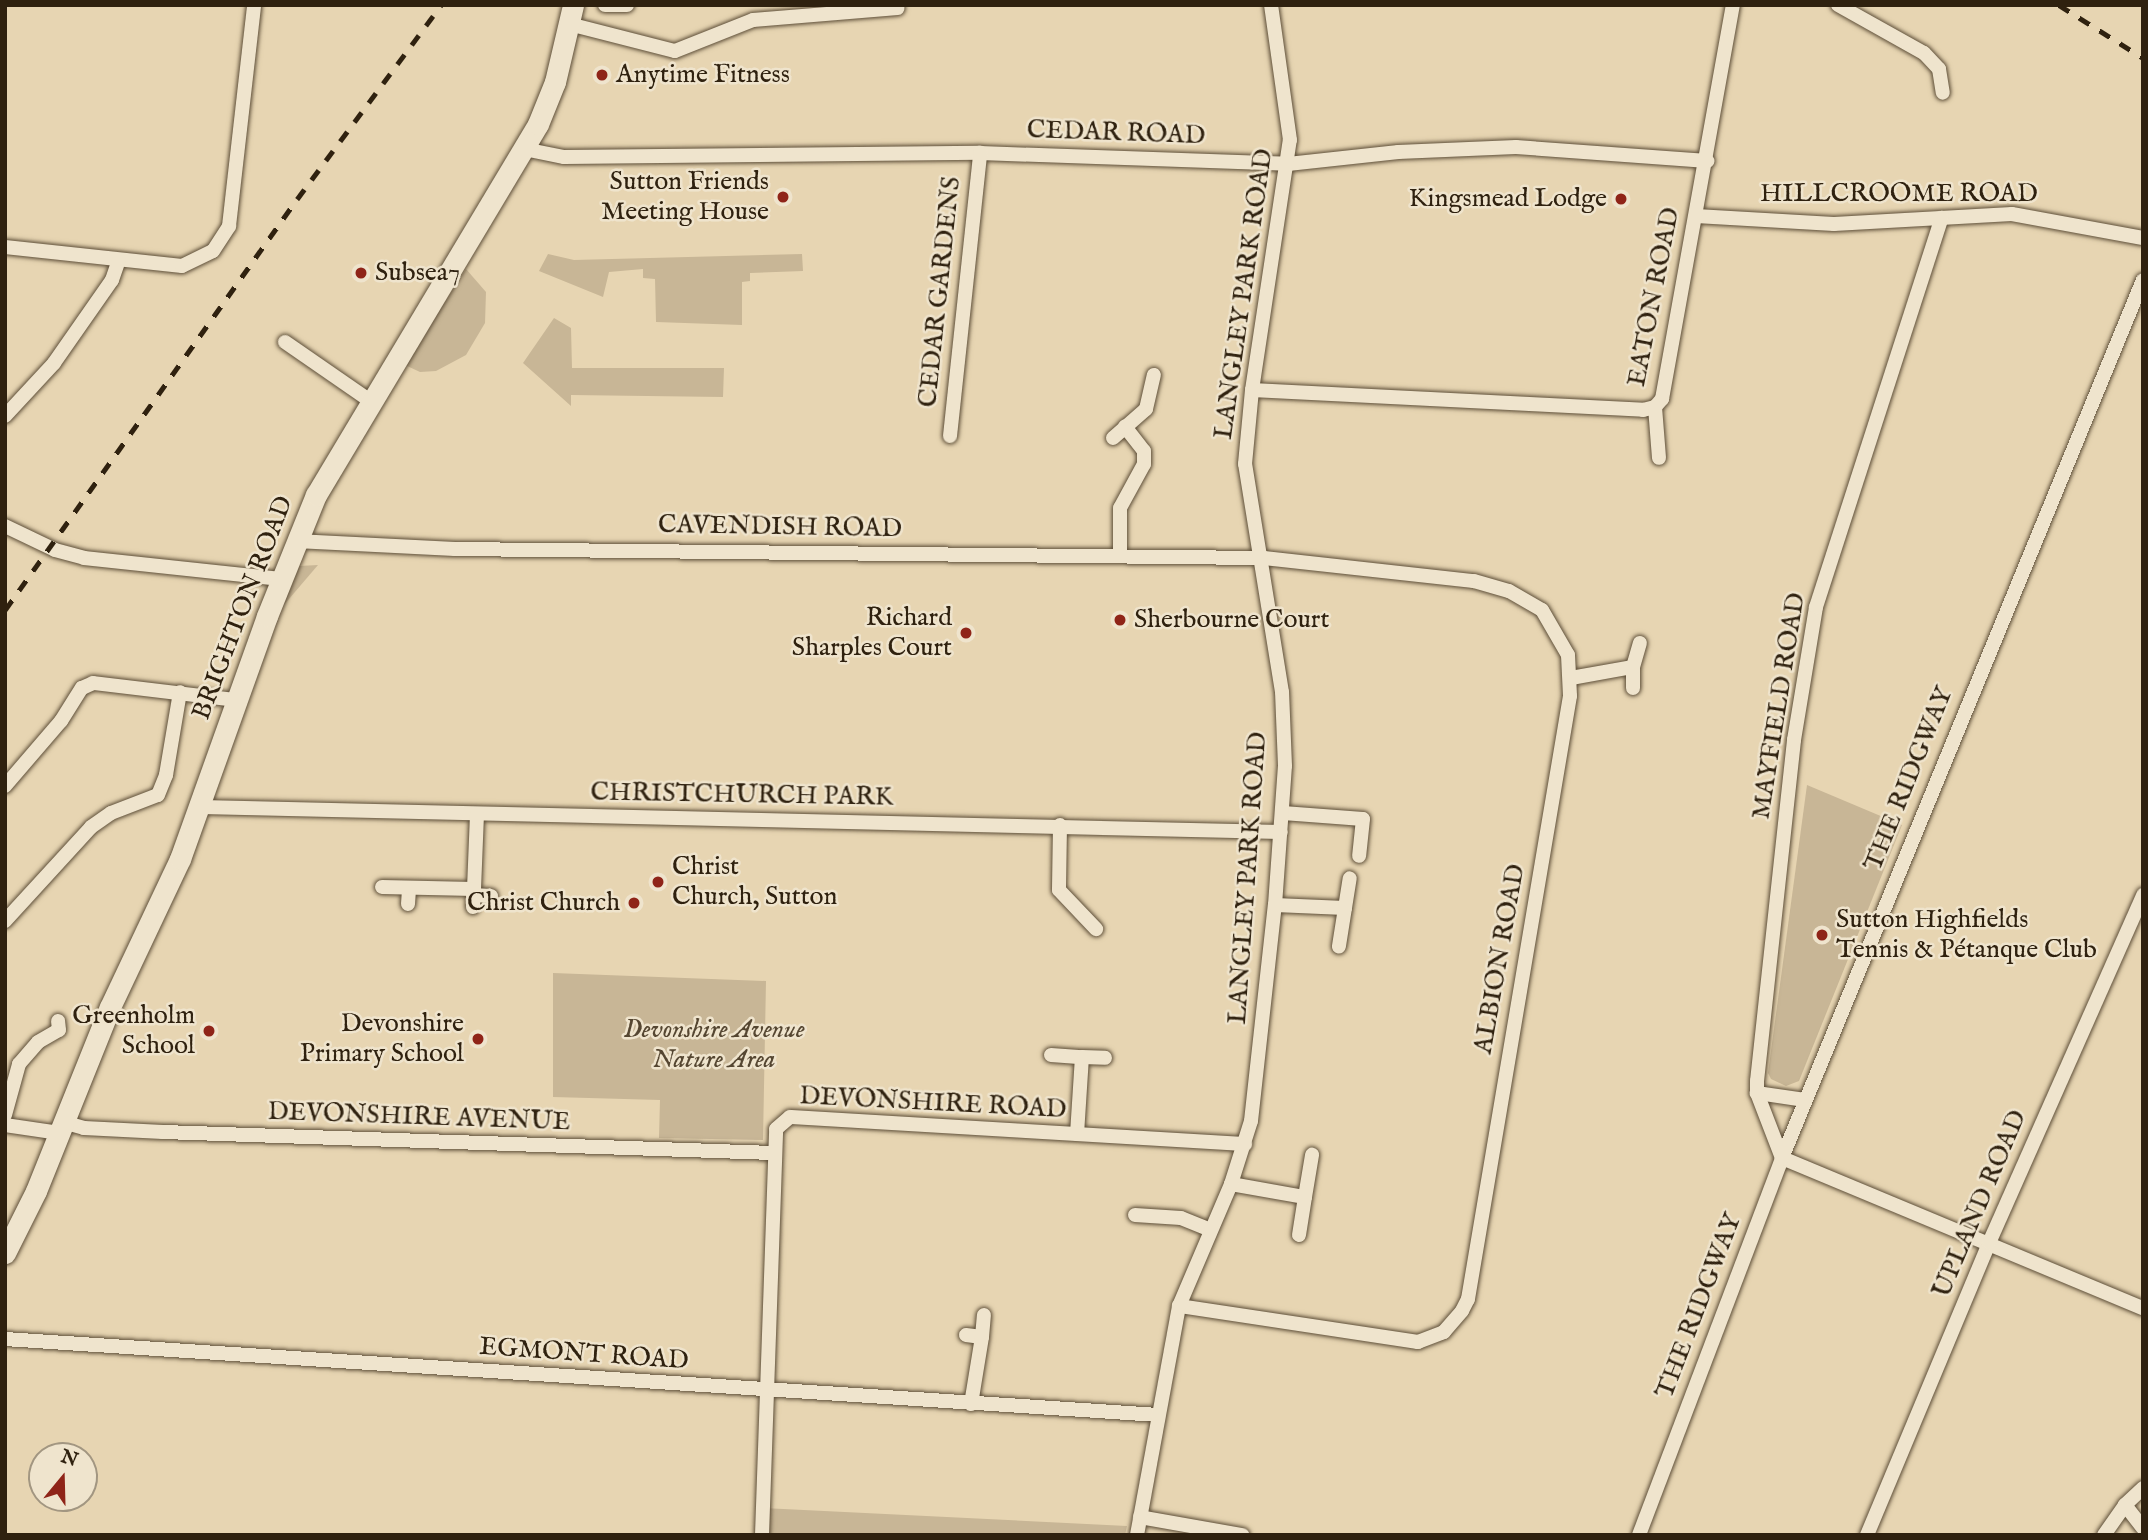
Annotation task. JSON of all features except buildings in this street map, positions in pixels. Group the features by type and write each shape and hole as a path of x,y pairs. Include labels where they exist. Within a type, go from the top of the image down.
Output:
{"main road":[{"name":"BRIGHTON ROAD","path":"5,1253 201,807 236,700 296,541 369,400 524,149 555,82 571,15"}],"street":[{"path":"5,247 188,265 209,254 224,237 254,5"},
{"path":"605,5 627,5"},
{"name":"LANGLEY PARK ROAD","path":"1137,1535 1179,1307 1231,1185 1245,1144 1256,1091 1275,905 1283,813 1282,692 1264,558 1245,464 1252,390 1288,164 1289,127 1271,5"},
{"name":"EATON ROAD","path":"1252,390 1656,407 1662,398 1733,5"},
{"path":"1838,5 1924,53 1939,69 1943,93"},
{"path":"571,15 675,51 753,20 838,9 898,8"},
{"name":"CEDAR ROAD","path":"524,149 591,158 980,153 1288,164 1475,147 1550,148 1707,160"},
{"name":"CEDAR GARDENS","path":"950,436 980,153"},
{"name":"HILLCROOME ROAD","path":"1696,216 1834,225 2012,214 2143,238"},
{"name":"MAYFIELD ROAD","path":"1782,1158 1757,1093 1794,740 1816,607 1942,218"},
{"path":"5,416 54,363 112,280 119,260"},
{"name":"THE RIDGWAY","path":"1639,1535 1805,1100 2143,280"},
{"path":"285,342 369,400"},
{"path":"1113,438 1146,409 1154,375"},
{"path":"1656,407 1659,458"},
{"path":"1120,556 1120,508 1144,464 1144,451 1125,427"},
{"path":"5,526 69,555 281,579"},
{"name":"CAVENDISH ROAD","path":"296,541 455,549 1264,558"},
{"name":"ALBION ROAD","path":"1179,1307 1418,1342 1444,1332 1462,1311 1468,1298 1571,678 1559,633 1542,610 1509,591 1474,581 1264,558"},
{"path":"1633,688 1633,667 1640,643"},
{"path":"1571,678 1633,667"},
{"path":"5,786 82,688 93,683 236,700"},
{"path":"5,921 91,827 111,813 158,794 166,775 180,692"},
{"name":"CHRISTCHURCH PARK","path":"201,807 1281,832"},
{"path":"1283,813 1364,812 1359,856"},
{"path":"473,897 477,814"},
{"path":"1060,825 1059,890 1096,929"},
{"path":"1339,947 1350,878"},
{"path":"382,887 473,897 491,896"},
{"path":"408,888 408,904"},
{"name":"UPLAND ROAD","path":"1867,1535 1989,1243 2143,895"},
{"path":"1275,905 1345,908"},
{"path":"5,1115 19,1064 38,1042 59,1030 58,1021"},
{"path":"1051,1055 1105,1058"},
{"path":"1077,1134 1082,1057"},
{"path":"1757,1093 1805,1100"},
{"name":"DEVONSHIRE ROAD","path":"762,1535 776,1129 790,1117 1245,1144"},
{"name":"DEVONSHIRE AVENUE","path":"5,1125 775,1153"},
{"path":"1299,1235 1312,1155"},
{"path":"1782,1158 2143,1308"},
{"path":"1231,1185 1305,1197"},
{"path":"1135,1215 1181,1219 1211,1230"},
{"path":"971,1404 984,1315"},
{"path":"966,1335 982,1337"},
{"name":"EGMONT ROAD","path":"5,1339 1159,1415"},
{"path":"2104,1535 2125,1505 2143,1488"},
{"path":"2125,1505 2143,1528"},
{"path":"1140,1517 1242,1535"}],"green space":[{"path":"548,254 574,260 802,254 803,271 750,273 750,281 742,282 742,325 656,322 655,279 643,278 643,269 609,272 603,297 539,271"},
{"path":"466,269 486,292 485,323 466,355 436,371 420,372 405,365"},
{"path":"554,318 571,328 572,368 724,368 723,397 571,395 571,406 523,363"},
{"path":"318,565 283,606 299,566"},
{"name":"Sutton Highfields Tennis & Pétanque Club","path":"1807,785 1902,825 1799,1081 1786,1086 1771,1079 1768,1073"},
{"name":"Devonshire Avenue Nature Area","path":"553,973 766,981 763,1140 659,1138 660,1100 553,1097"},
{"path":"763,1508 1127,1526 1125,1535 762,1535"}],"railway":[{"path":"5,610 297,199 441,5"},
{"path":"2059,5 2143,58"}],"place":[{"name":"Anytime Fitness","path":"602,75"},
{"name":"Sutton Friends Meeting House","path":"783,197"},
{"name":"Kingsmead Lodge","path":"1621,199"},
{"name":"Subsea7","path":"361,273"},
{"name":"Sherbourne Court","path":"1120,620"},
{"name":"Richard Sharples Court","path":"966,633"},
{"name":"Christ Church, Sutton","path":"658,882"},
{"name":"Christ Church","path":"634,903"},
{"name":"Sutton Highfields Tennis & Pétanque Club","path":"1822,935"},
{"name":"Greenholm School","path":"209,1031"},
{"name":"Devonshire Primary School","path":"478,1039"}]}
